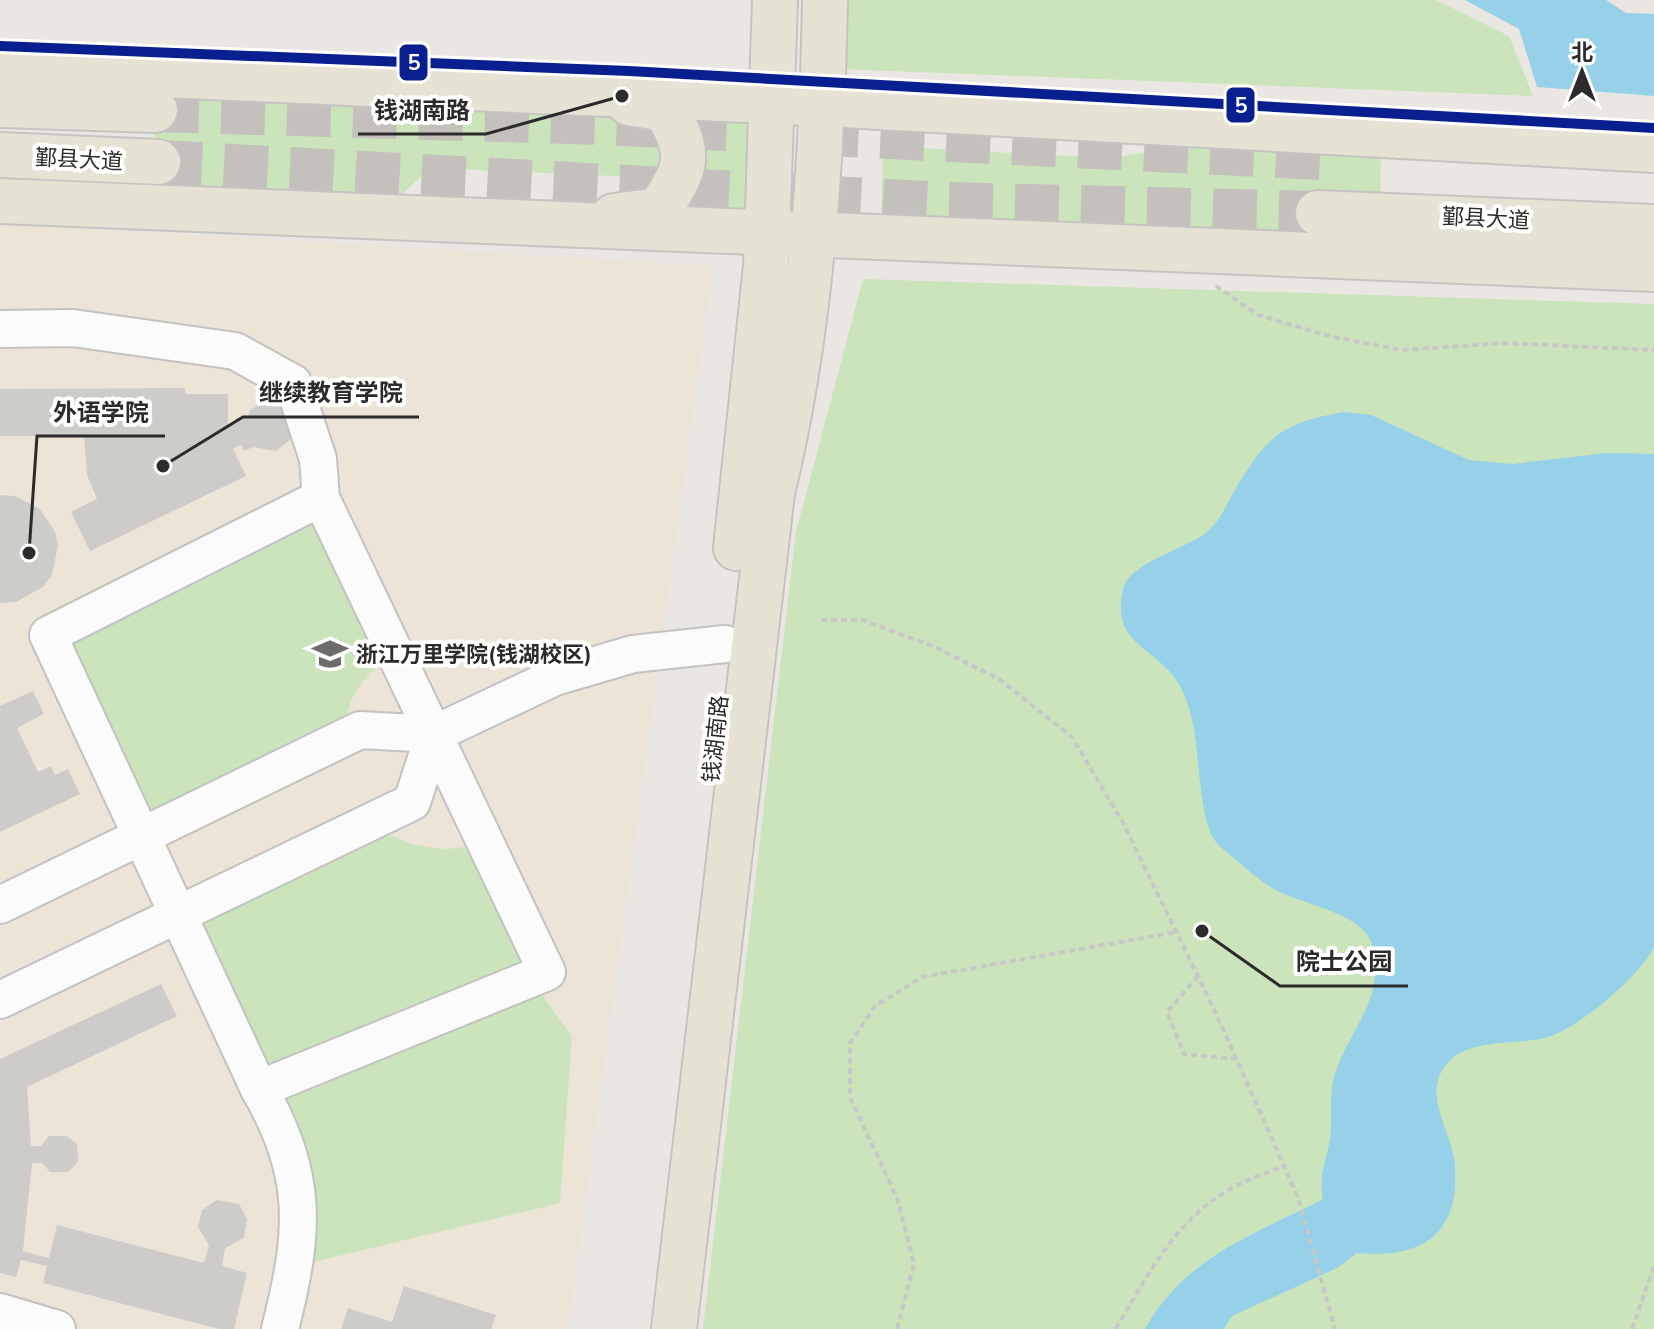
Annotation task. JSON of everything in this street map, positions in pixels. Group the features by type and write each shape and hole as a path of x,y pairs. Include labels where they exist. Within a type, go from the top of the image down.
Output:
{"main road":[{"name":"钱湖南路","path":"647,1329 725,644 767,232 775,0"},
{"name":"钱湖南路","path":"674,1329 772,493 791,416 822,105 825,0"},
{"path":"0,68 772,101 1654,150"},
{"path":"556,91 665,109 682,137 684,158 681,177 659,210 560,224"},
{"path":"0,105 155,110"},
{"name":"鄞县大道","path":"0,155 158,162"},
{"path":"1320,158 1654,173"},
{"path":"0,201 1654,269"},
{"name":"鄞县大道","path":"1318,213 1654,227"}],"lane":[{"path":"0,329 73,328 235,351 293,383 318,459 321,498 547,972 259,1089"},
{"path":"280,1329 295,1268 299,1191 276,1118 259,1089 48,635 321,498"},
{"path":"0,905 140,834 360,730 434,734 568,673 633,654 725,644"},
{"path":"0,1000 412,802 434,734"},
{"path":"0,1312 57,1329"}],"path":[{"path":"1209,281 1258,315 1333,337 1402,350 1530,343 1654,350"},
{"path":"821,620 862,620 933,646 999,679 1072,737 1122,821 1177,932 1298,1197 1335,1329"},
{"path":"897,1329 914,1264 897,1198 850,1097 850,1043 875,1006 922,977 1177,932"},
{"path":"1198,976 1167,1012 1184,1054 1235,1059"},
{"path":"1116,1329 1149,1272 1181,1227 1227,1190 1284,1166"},
{"path":"1632,1329 1654,1266"}],"shaded area":[{"name":"浙江万里学院(钱湖校区)","path":"0,223 713,266 568,1329 0,1329"}],"green space":[{"path":"841,0 1436,0 1509,36 1533,96 840,69"},
{"path":"155,82 509,99 537,114 634,116 663,140 659,178 430,168 401,195 154,189"},
{"path":"749,107 751,215 672,212 673,108"},
{"path":"1195,144 1381,148 1380,244 881,222 883,146 1110,158"},
{"path":"863,279 1654,304 1654,1329 703,1329 796,532"},
{"path":"310,514 392,654 360,686 350,706 346,728 153,819 65,647 67,631"},
{"path":"373,825 399,839 425,847 452,848 481,844 535,960 265,1081 188,913"},
{"path":"534,984 572,1036 560,1203 309,1263 272,1092"}],"water":[{"path":"1465,0 1606,0 1626,13 1654,14 1654,96 1537,87 1519,29"},
{"path":"1344,412 1371,415 1469,460 1512,464 1607,453 1654,454 1654,947 1623,986 1576,1023 1536,1040 1466,1050 1445,1066 1439,1078 1438,1103 1453,1153 1455,1189 1451,1209 1432,1238 1400,1252 1357,1253 1337,1268 1232,1316 1224,1329 1145,1329 1180,1283 1201,1266 1246,1237 1323,1199 1322,1177 1330,1140 1333,1082 1371,996 1375,963 1372,944 1366,933 1355,924 1327,909 1269,886 1213,838 1205,816 1196,740 1187,703 1171,673 1139,645 1123,623 1123,589 1127,580 1145,565 1202,536 1213,527 1255,459 1276,436 1304,422"}],"building":[{"path":"185,388 185,394 228,394 228,424 236,424 236,418 248,417 250,410 260,404 279,406 286,411 292,429 290,440 276,451 253,447 244,451 241,445 233,449 246,476 90,551 71,512 97,499 87,475 84,436 0,436 0,389"},
{"path":"0,495 15,496 40,509 55,532 58,545 52,575 43,587 16,602 0,603"},
{"path":"33,691 44,714 17,728 38,772 51,766 55,775 68,769 80,794 0,832 0,706"},
{"path":"161,984 177,1016 27,1087 31,1146 41,1146 49,1136 67,1136 77,1144 78,1162 68,1172 50,1172 42,1163 32,1163 23,1251 49,1258 57,1225 204,1263 209,1245 198,1227 202,1210 217,1200 239,1204 247,1219 244,1238 225,1248 222,1266 247,1273 234,1329 219,1329 43,1283 47,1266 21,1260 16,1277 0,1273 0,1059"},
{"path":"404,1286 496,1315 491,1329 341,1329 348,1308 392,1322"}],"tunnel":[{"path":"155,110 602,123 1320,158"},
{"path":"158,162 946,204 1318,213"}],"transit line":[{"name":"5","path":"0,46 629,71 1654,128"}],"place":[{"name":"钱湖南路","path":"622,96"},
{"name":"继续教育学院","path":"163,466"},
{"name":"外语学院","path":"29,553"},
{"name":"浙江万里学院(钱湖校区)","path":"330,654"},
{"name":"院士公园","path":"1202,931"}]}
